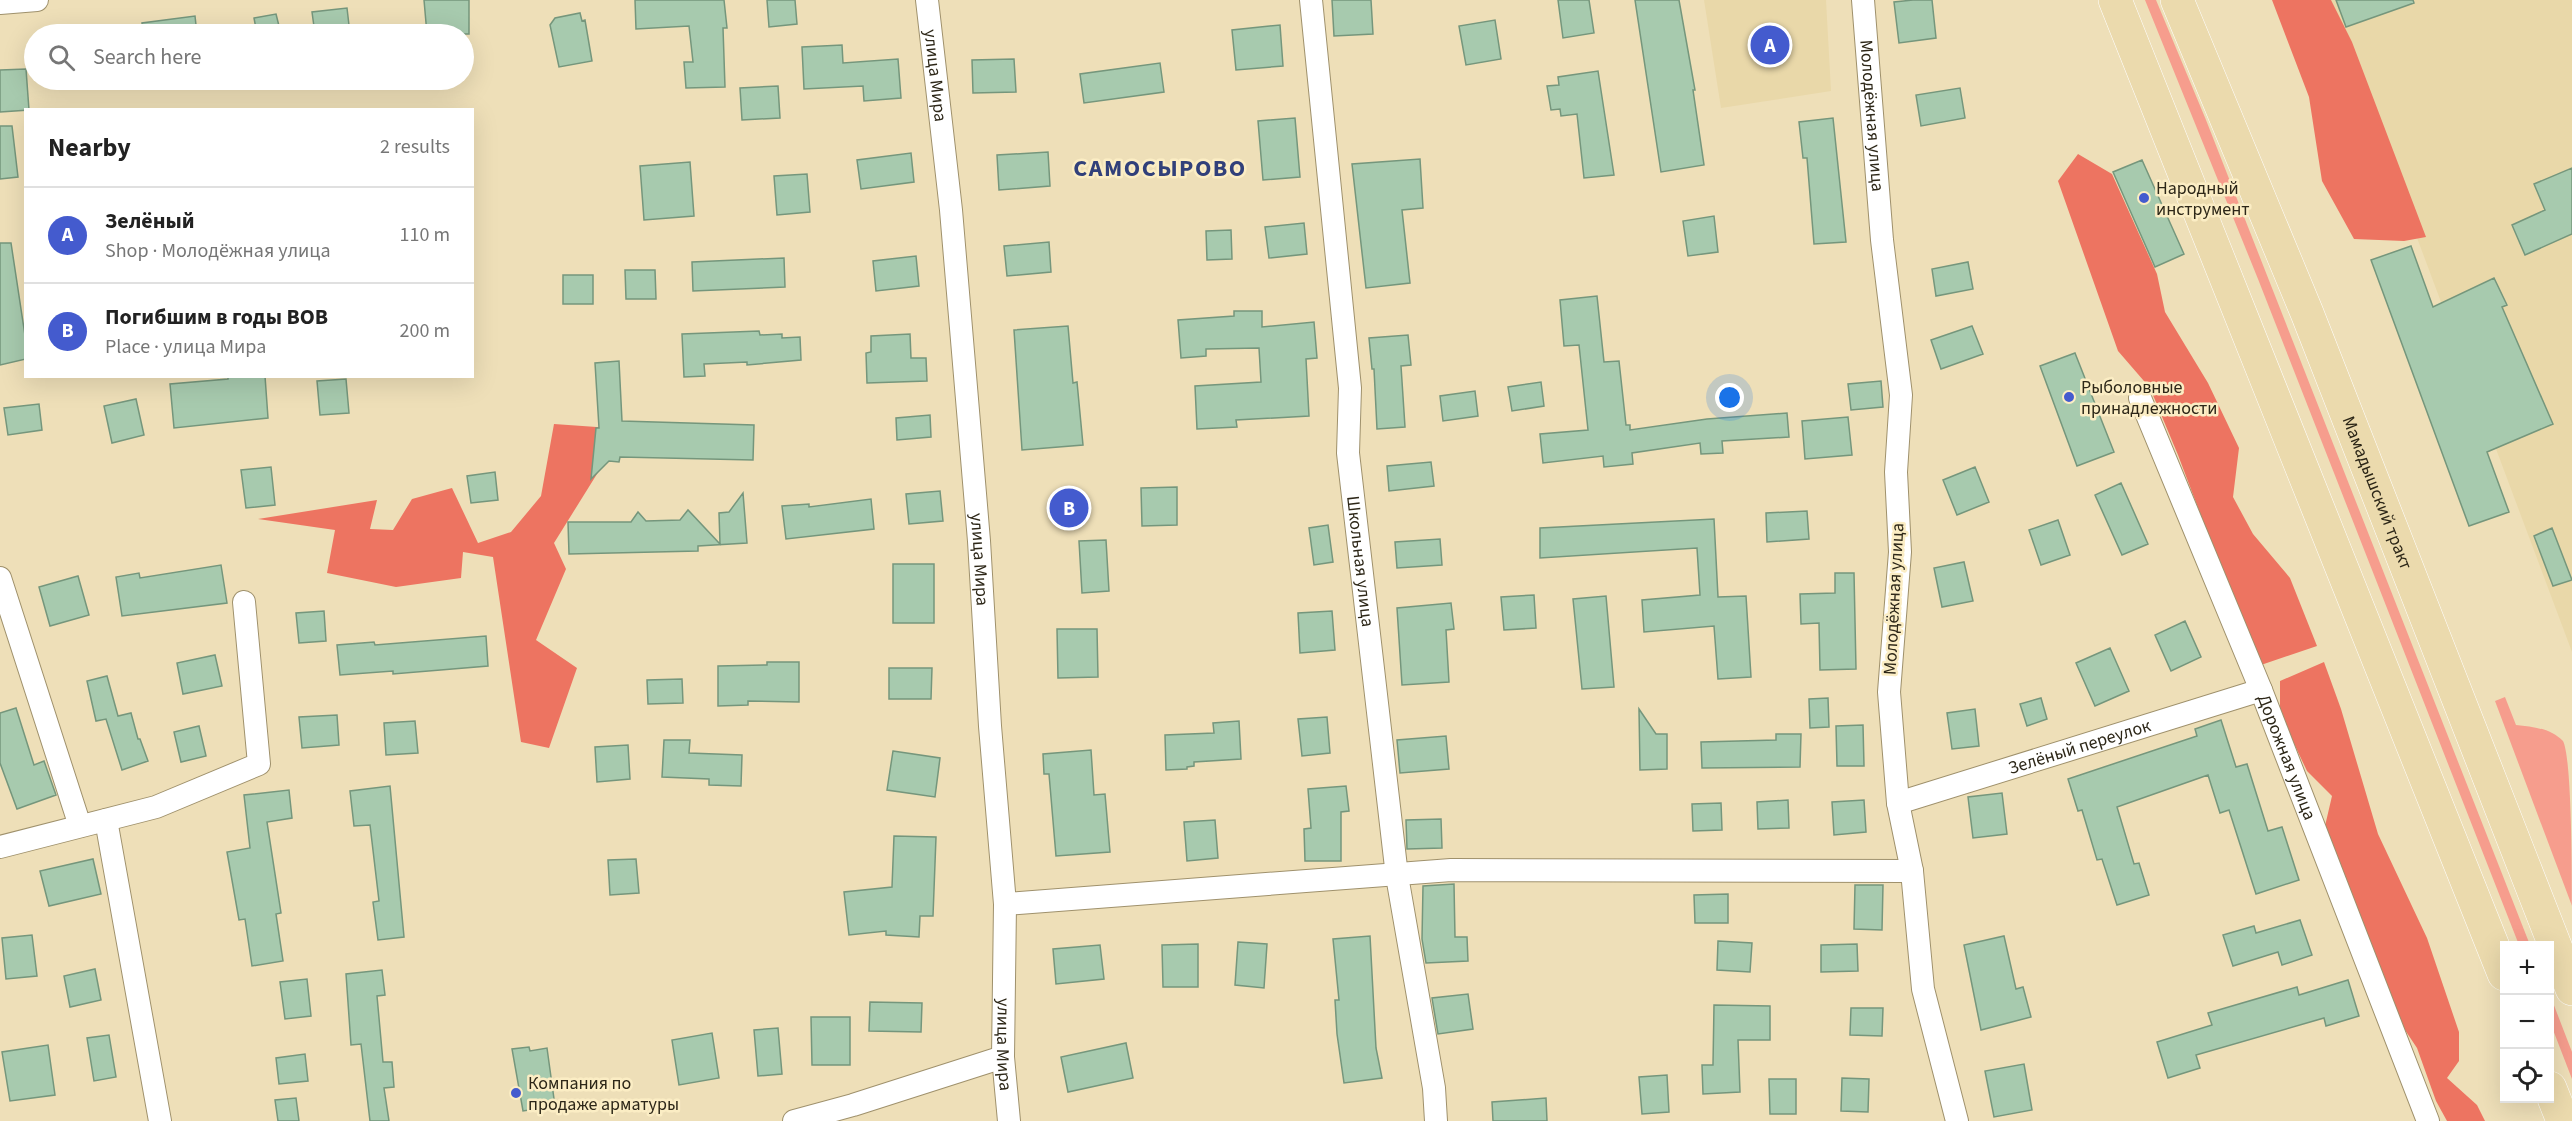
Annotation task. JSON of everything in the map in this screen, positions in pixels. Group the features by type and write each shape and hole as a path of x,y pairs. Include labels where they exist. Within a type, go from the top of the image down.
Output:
{"main road":[{"path":"2115,0 2500,962"},
{"name":"Мамадышский тракт","path":"2177,0 2307,313 2572,988"},
{"path":"2554,1098 2563,1121"}],"street":[{"path":"0,3 37,0"},
{"name":"улица Мира","path":"927,0 951,210 979,541 990,726 1005,904 1003,1057 1009,1121"},
{"name":"Школьная улица","path":"1311,0 1350,387 1348,453 1397,876 1434,1088 1436,1121"},
{"name":"Молодёжная улица","path":"1863,0 1882,240 1901,394 1896,471 1900,552 1889,692 1898,803 1912,871 1923,989 1957,1121"},
{"name":"Дорожная улица","path":"2140,398 2261,690 2428,1121"},
{"path":"0,578 81,826"},
{"path":"0,847 156,807 259,764 244,602"},
{"name":"Зелёный переулок","path":"1898,803 2261,690"},
{"path":"106,820 160,1121"},
{"path":"1005,904 1397,876 1451,870 1912,871"},
{"path":"794,1121 853,1105 1003,1057"}],"shaded area":[{"path":"1704,0 1826,0 1831,91 1721,108"},
{"path":"2145,0 2156,0 2206,120 2528,941 2517,941 2258,279"},
{"path":"2272,0 2331,0 2352,42 2426,237 2404,241 2354,239 2322,181 2309,97"},
{"path":"2328,0 2572,0 2572,652"},
{"path":"2078,154 2112,174 2157,274 2165,312 2208,383 2239,448 2233,497 2253,534 2290,578 2317,646 2258,666 2178,455 2150,388 2118,351 2058,181"},
{"path":"554,424 625,429 554,543 566,569 536,640 577,668 549,748 521,742 493,557 463,552 461,578 396,587 327,573 335,530 258,519 377,500 370,529 393,530 412,499 452,488 478,543 511,532 541,496"},
{"path":"2324,662 2341,709 2378,834 2427,938 2459,1032 2459,1061 2447,1078 2477,1105 2485,1121 2447,1121 2436,1101 2417,1048 2399,1021 2325,826 2332,796 2307,771 2280,714 2280,681"},
{"path":"2505,697 2516,725 2547,731 2563,741 2570,793 2572,906 2495,701"},
{"path":"2554,1005 2572,1052 2572,1079 2554,1032"}],"building":[{"path":"424,0 469,0 469,24 426,24"},
{"path":"635,0 724,0 727,28 723,28 725,87 686,88 684,62 693,62 689,26 636,29"},
{"path":"767,0 795,0 797,24 769,27"},
{"path":"1332,0 1371,0 1373,34 1334,36"},
{"path":"1558,0 1589,0 1594,33 1563,38"},
{"path":"1635,0 1679,0 1695,90 1693,90 1704,165 1661,172"},
{"path":"1932,0 1936,38 1899,43 1894,2"},
{"path":"2336,0 2413,0 2414,3 2346,27"},
{"path":"347,8 349,24 314,24 312,12"},
{"path":"580,13 582,21 585,20 592,61 559,67 550,25 555,18"},
{"path":"276,14 278,24 255,24 254,18"},
{"path":"195,16 196,24 142,24"},
{"path":"1495,20 1501,59 1466,65 1459,26"},
{"path":"1280,25 1283,66 1236,70 1232,30"},
{"path":"842,45 843,63 898,59 901,98 864,101 863,86 804,89 802,47"},
{"path":"1014,59 1016,92 973,93 972,60"},
{"path":"1160,63 1164,92 1084,103 1080,74"},
{"path":"24,69 24,90 28,90 29,108 0,112 0,70"},
{"path":"1598,71 1614,175 1584,178 1577,114 1561,116 1560,109 1551,110 1547,86 1559,85 1558,77"},
{"path":"778,86 780,118 742,120 740,88"},
{"path":"1960,88 1965,118 1921,126 1916,95"},
{"path":"1295,118 1300,177 1263,180 1258,121"},
{"path":"1833,118 1846,242 1814,244 1807,158 1803,158 1799,122"},
{"path":"0,126 12,126 18,177 0,179"},
{"path":"1048,152 1050,186 999,190 997,155"},
{"path":"911,153 914,182 861,189 857,160"},
{"path":"1420,159 1423,208 1402,210 1410,283 1366,288 1352,164"},
{"path":"2142,160 2184,254 2155,267 2113,172"},
{"path":"690,162 694,216 644,220 640,166"},
{"path":"2572,168 2572,234 2525,255 2512,225 2545,210 2534,184"},
{"path":"807,174 810,212 777,215 774,176"},
{"path":"1714,216 1718,252 1688,256 1683,221"},
{"path":"1304,223 1307,254 1269,258 1265,227"},
{"path":"1231,230 1232,259 1207,260 1206,231"},
{"path":"1049,242 1051,272 1007,276 1004,246"},
{"path":"0,243 11,243 24,329 24,359 0,365"},
{"path":"2411,246 2433,307 2494,278 2507,305 2502,307 2553,424 2487,452 2509,512 2469,526 2371,260"},
{"path":"916,256 919,286 876,291 873,261"},
{"path":"784,258 785,287 693,291 692,262"},
{"path":"1968,262 1973,289 1936,296 1932,269"},
{"path":"625,270 655,270 656,299 626,299"},
{"path":"563,275 593,275 593,304 563,304"},
{"path":"1597,296 1604,362 1619,361 1626,425 1630,425 1630,430 1707,419 1787,413 1789,437 1722,441 1723,453 1701,454 1700,443 1632,453 1633,464 1604,467 1603,456 1543,463 1540,434 1588,430 1579,345 1564,346 1560,300"},
{"path":"1234,311 1262,311 1262,327 1314,322 1317,358 1306,359 1309,416 1236,420 1237,427 1197,429 1195,386 1261,382 1259,348 1206,349 1206,356 1181,358 1178,320 1234,316"},
{"path":"1068,326 1073,383 1077,382 1083,445 1022,450 1014,330"},
{"path":"1972,326 1983,354 1941,369 1931,340"},
{"path":"759,331 760,335 782,334 782,338 800,337 801,360 747,365 747,362 704,364 705,376 684,377 682,334"},
{"path":"910,334 911,358 926,358 927,381 867,383 866,353 871,352 871,336"},
{"path":"1408,335 1411,365 1401,366 1405,427 1377,429 1374,369 1372,369 1369,338"},
{"path":"2075,353 2114,452 2077,466 2040,366"},
{"path":"619,361 622,421 754,425 753,460 620,457 619,462 609,461 591,479 596,428 599,428 595,363"},
{"path":"265,378 268,418 174,428 170,384"},
{"path":"346,379 349,413 320,415 317,381"},
{"path":"1881,381 1883,407 1851,410 1848,384"},
{"path":"1541,382 1544,406 1512,411 1508,387"},
{"path":"1475,391 1478,416 1443,421 1440,396"},
{"path":"136,399 144,435 112,443 104,406"},
{"path":"39,404 42,430 8,435 4,408"},
{"path":"930,415 931,437 897,440 896,418"},
{"path":"1848,417 1852,455 1805,459 1802,421"},
{"path":"1431,462 1434,486 1389,491 1387,466"},
{"path":"271,467 275,505 246,508 241,470"},
{"path":"1975,467 1989,502 1957,515 1943,480"},
{"path":"495,472 498,500 471,503 467,476"},
{"path":"2121,483 2148,544 2122,555 2095,495"},
{"path":"1177,487 1177,525 1142,526 1141,488"},
{"path":"940,491 943,521 909,524 906,494"},
{"path":"743,493 747,543 698,546 698,551 569,554 568,522 631,522 638,512 646,521 680,520 688,510 720,544 719,513 729,512"},
{"path":"871,499 874,529 786,539 782,506 809,504 809,507"},
{"path":"1807,511 1809,539 1767,542 1766,513"},
{"path":"1714,519 1718,597 1746,596 1751,677 1718,679 1714,626 1644,632 1642,600 1700,595 1697,548 1540,558 1540,528"},
{"path":"2058,520 2070,555 2041,565 2029,530"},
{"path":"1328,525 1333,562 1314,565 1309,528"},
{"path":"2552,528 2572,580 2553,586 2534,536"},
{"path":"1440,539 1442,565 1397,568 1395,542"},
{"path":"1106,540 1109,591 1082,593 1079,541"},
{"path":"1964,562 1973,601 1942,607 1934,568"},
{"path":"893,564 934,564 934,623 893,623"},
{"path":"221,565 227,603 122,616 116,577 139,573 140,578"},
{"path":"1835,573 1854,573 1856,669 1820,670 1819,623 1801,624 1800,594 1835,593"},
{"path":"78,576 89,615 50,626 39,587"},
{"path":"1534,595 1536,628 1504,630 1501,597"},
{"path":"1606,596 1614,687 1582,689 1573,599"},
{"path":"1451,603 1454,629 1446,630 1449,682 1402,685 1397,608"},
{"path":"324,611 326,641 299,643 296,613"},
{"path":"1332,611 1335,650 1300,653 1298,613"},
{"path":"2185,621 2201,657 2171,671 2155,635"},
{"path":"1057,629 1097,629 1098,677 1058,678"},
{"path":"486,636 488,666 393,674 393,671 340,675 337,645 374,642 375,645"},
{"path":"2110,648 2129,691 2095,706 2076,663"},
{"path":"215,655 222,686 183,694 177,663"},
{"path":"767,662 799,662 799,702 748,701 748,705 718,706 718,666 767,665"},
{"path":"889,668 932,668 931,699 889,699"},
{"path":"107,676 118,716 131,713 138,739 140,739 148,761 122,770 106,719 96,721 87,681"},
{"path":"682,679 683,703 648,704 647,680"},
{"path":"1828,698 1829,727 1810,728 1809,699"},
{"path":"2041,698 2047,719 2027,726 2020,704"},
{"path":"16,708 34,765 44,761 56,795 17,809 0,763 0,713"},
{"path":"1639,709 1656,734 1667,734 1667,769 1640,770"},
{"path":"1975,709 1979,746 1952,749 1947,713"},
{"path":"337,715 339,745 302,748 299,717"},
{"path":"1327,717 1330,753 1302,756 1298,719"},
{"path":"2221,720 2236,767 2247,764 2268,831 2282,827 2299,880 2256,894 2229,810 2220,813 2208,775 2117,807 2134,864 2139,863 2149,895 2117,905 2102,859 2097,860 2082,810 2078,811 2068,779 2197,736 2195,729"},
{"path":"415,721 418,753 386,755 384,723"},
{"path":"1239,721 1241,759 1194,762 1194,766 1187,767 1187,769 1166,770 1165,735 1214,733 1213,723"},
{"path":"1863,725 1864,766 1837,766 1836,726"},
{"path":"199,726 206,756 181,762 174,732"},
{"path":"1776,734 1801,734 1800,767 1702,768 1701,742 1776,740"},
{"path":"1446,736 1449,769 1400,773 1397,740"},
{"path":"664,740 690,740 689,753 742,755 741,786 709,785 709,779 662,777"},
{"path":"628,745 630,779 597,782 595,747"},
{"path":"1091,750 1094,795 1105,794 1110,852 1056,856 1049,774 1044,774 1043,754"},
{"path":"893,751 940,758 935,797 887,790"},
{"path":"390,786 404,937 378,940 373,902 379,901 370,825 354,826 350,791"},
{"path":"1346,786 1349,811 1341,812 1341,861 1305,861 1304,829 1311,828 1308,789"},
{"path":"289,790 292,818 267,822 281,913 276,914 283,961 252,966 245,919 239,920 227,852 250,848 244,795"},
{"path":"2002,793 2007,834 1973,838 1968,797"},
{"path":"1788,800 1789,828 1758,829 1757,802"},
{"path":"1864,800 1866,832 1834,835 1832,802"},
{"path":"1721,803 1722,830 1693,831 1692,804"},
{"path":"1441,819 1442,848 1407,849 1406,820"},
{"path":"1215,820 1218,858 1187,861 1184,822"},
{"path":"894,836 936,837 933,916 920,916 919,937 886,935 886,931 849,935 844,892 892,887"},
{"path":"93,859 101,894 49,906 40,871"},
{"path":"636,859 639,893 610,895 608,860"},
{"path":"1454,884 1455,937 1467,937 1468,961 1426,963 1422,939 1423,886"},
{"path":"1855,885 1883,885 1882,930 1854,929"},
{"path":"1728,894 1728,923 1695,923 1694,895"},
{"path":"2300,920 2312,955 2282,965 2278,952 2233,966 2223,935 2254,926 2256,933"},
{"path":"32,935 37,976 6,979 2,938"},
{"path":"1370,936 1376,1048 1382,1078 1344,1083 1337,1034 1335,1000 1339,1000 1333,939"},
{"path":"2004,936 2016,989 2023,987 2031,1017 1981,1030 1964,945"},
{"path":"1718,941 1752,943 1750,972 1717,970"},
{"path":"1238,942 1267,944 1264,988 1235,985"},
{"path":"1198,944 1198,987 1163,987 1162,945"},
{"path":"1857,944 1858,971 1821,972 1821,945"},
{"path":"1100,945 1104,979 1056,984 1053,949"},
{"path":"95,969 101,1000 70,1007 64,976"},
{"path":"382,970 385,995 377,996 383,1062 392,1062 394,1087 384,1088 389,1121 370,1121 361,1044 351,1045 346,974"},
{"path":"307,979 311,1016 285,1019 280,982"},
{"path":"2348,980 2359,1016 2326,1026 2324,1018 2196,1055 2200,1068 2168,1078 2157,1042 2212,1025 2208,1013 2297,987 2299,995"},
{"path":"1468,994 1473,1029 1438,1034 1432,998"},
{"path":"870,1002 922,1003 921,1032 869,1031"},
{"path":"1714,1005 1770,1006 1770,1040 1738,1040 1740,1092 1703,1094 1702,1065 1713,1065"},
{"path":"1851,1008 1883,1008 1882,1036 1850,1035"},
{"path":"811,1017 850,1017 850,1065 812,1065"},
{"path":"778,1028 782,1074 758,1076 754,1030"},
{"path":"712,1033 719,1078 679,1085 672,1040"},
{"path":"109,1035 116,1077 94,1081 87,1038"},
{"path":"1126,1043 1133,1078 1068,1092 1061,1057"},
{"path":"48,1045 55,1095 10,1101 2,1052"},
{"path":"529,1047 530,1051 547,1048 555,1106 523,1111 512,1049"},
{"path":"305,1054 308,1081 279,1084 276,1058"},
{"path":"2024,1064 2032,1110 1994,1117 1985,1071"},
{"path":"1667,1075 1669,1112 1642,1114 1639,1077"},
{"path":"1842,1078 1869,1079 1868,1112 1841,1111"},
{"path":"1769,1079 1796,1079 1796,1114 1770,1114"},
{"path":"296,1098 299,1121 278,1121 275,1100"},
{"path":"1546,1098 1547,1121 1493,1121 1492,1102"}],"place":[{"name":"Зелёный","path":"1770,45"},
{"name":"Народный инструмент","path":"2144,198"},
{"name":"Рыболовные принадлежности","path":"2069,397"},
{"name":"Погибшим в годы ВОВ","path":"1069,508"},
{"name":"Компания по продаже арматуры","path":"516,1093"}],"district":[{"name":"САМОСЫРОВО","path":"1160,168"}]}
